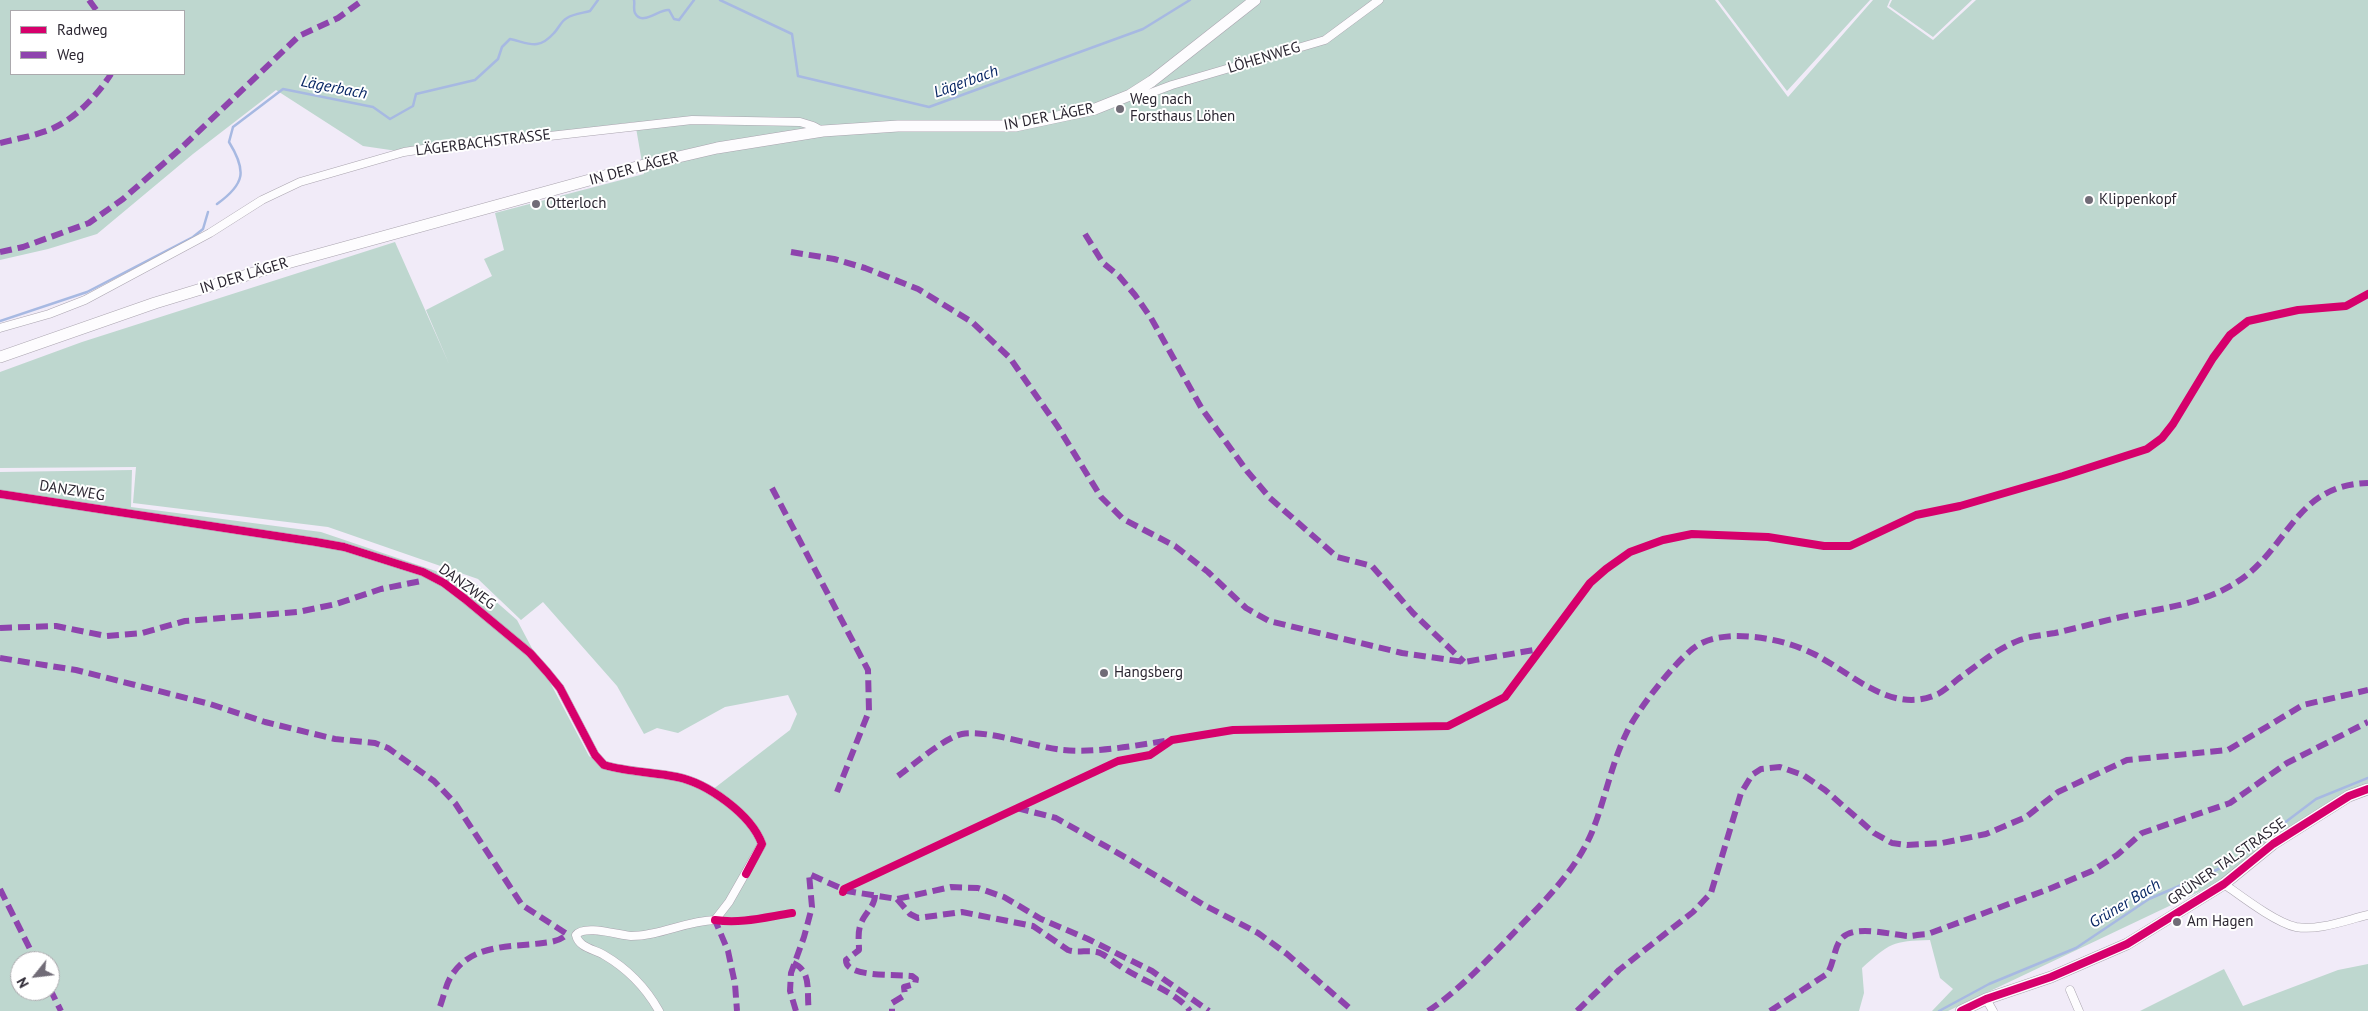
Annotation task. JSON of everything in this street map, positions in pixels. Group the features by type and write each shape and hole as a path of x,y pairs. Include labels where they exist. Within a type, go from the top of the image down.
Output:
{"main road":[{"name":"IN DER LÄGER","path":"0,357 155,304 280,265 644,165 717,148 823,131 898,126 1015,126 1095,109 1142,88 1255,0"},
{"name":"GRÜNER TALSTRASSE","path":"1961,1011 1986,999 2050,978 2127,944 2224,884 2273,844 2349,796 2368,789"}],"street":[{"name":"LÖHENWEG","path":"1142,88 1148,94 1172,85 1324,40 1379,0"},
{"name":"LÄGERBACHSTRASSE","path":"0,328 49,314 85,300 210,233 262,200 300,182 404,152 469,142 532,138 692,120 800,122 823,131"},
{"name":"DANZWEG","path":"0,494 316,542 344,548 423,572 444,583 530,652 560,688 595,755 604,765 688,780 728,803 758,833 762,844 734,895 715,920 696,921 643,935 615,934 587,929 578,932 576,935 582,945 601,953 630,972 644,988 659,1011"},
{"path":"2224,884 2285,923 2298,927 2328,925 2368,915"},
{"path":"2070,990 2079,1011"},
{"path":"1986,999 1993,1011"}],"green space":[{"path":"0,0 1715,0 1788,97 1873,0 1890,0 1887,7 1933,40 1976,0 2368,0 2368,788 2222,881 1948,1011 1932,1011 1953,989 1940,978 1930,940 1907,941 1892,945 1879,953 1862,968 1864,993 1859,1011 0,1011 0,472 132,470 131,507 321,532 477,585 517,620 589,756 608,770 687,780 712,790 790,730 797,714 788,695 725,707 678,733 657,728 644,734 617,686 543,602 521,620 478,579 328,527 133,503 136,467 0,468 0,372 82,342 395,242 449,364 426,310 492,276 484,259 504,250 495,213 644,174 635,122 404,152 363,146 276,90 193,154 97,234 48,249 0,260"},
{"path":"1718,0 1870,0 1787,91"},
{"path":"1892,0 1972,0 1933,37 1889,6"},
{"path":"2368,964 2368,1011 2140,1011 2224,969 2243,1006 2338,970"}],"waterway":[{"name":"Lägerbach","path":"217,204 233,190 240,176 239,161 229,142 233,127 283,89 373,107 390,119 413,106 416,94 475,80 498,59 502,47 510,39 528,44 543,42 554,33 565,19 590,11 598,0"},
{"name":"Lägerbach","path":"634,0 634,11 638,17 646,18 669,10 674,19 679,20 694,0"},
{"name":"Lägerbach","path":"720,0 792,34 798,76 929,107 1143,29 1190,0"},
{"name":"Lägerbach","path":"0,321 87,292 193,237 203,229 208,212"},
{"name":"Grüner Bach","path":"1939,1011 1989,984 2076,948 2149,899 2230,864 2316,799 2368,778"}],"marked path":[{"path":"89,0 96,10"},
{"path":"0,252 23,247 89,223 123,199 179,150 299,36 338,18 363,0"},
{"path":"0,143 31,136 58,126 76,114 92,99 110,75"},
{"path":"1085,234 1103,263 1119,276 1135,295 1151,318 1202,409 1247,471 1270,498 1337,557 1372,566 1413,613 1464,662"},
{"path":"791,252 834,259 865,268 918,289 972,322 1010,358 1058,427 1101,497 1123,519 1175,546 1208,572 1246,608 1269,621 1402,653 1464,662 1540,649"},
{"path":"1428,1011 1449,996 1478,969 1565,877 1592,832 1616,758 1631,725 1645,703 1681,659 1704,642 1715,638 1734,636 1776,641 1816,655 1874,690 1905,700 1921,699 1938,694 1995,653 2020,640 2180,605 2223,590 2255,568 2294,521 2324,495 2343,486 2368,483"},
{"path":"772,488 868,670 869,711 837,792"},
{"path":"0,628 56,626 106,636 142,633 185,621 298,612 336,604 381,589 421,581"},
{"path":"0,658 76,670 210,704 265,722 335,739 375,743 388,748 434,781 455,803 522,905 567,934 553,942 494,949 472,956 462,963 451,976 438,1011"},
{"path":"1577,1011 1619,970 1693,912 1711,893 1741,793 1752,775 1761,769 1780,767 1803,775 1825,790 1874,833 1892,843 1907,845 1942,843 1986,834 2026,817 2058,792 2127,760 2228,750 2303,705 2368,690"},
{"path":"1770,1011 1827,974 1839,941 1848,934 1864,931 1908,936 1928,934 2049,889 2092,871 2117,855 2142,833 2230,803 2287,763 2368,722"},
{"path":"898,776 938,746 962,734 984,734 1076,751 1165,741"},
{"path":"1017,808 1056,818 1204,905 1258,933 1287,954 1353,1011"},
{"path":"796,1011 790,991 791,973 812,907 809,874 847,891 897,899 951,887 978,888 1004,897 1041,919 1088,939 1152,971 1209,1011"},
{"path":"0,889 31,951"},
{"path":"875,895 872,906 859,928 859,950 846,960 848,966 854,970 873,974 912,976 916,979 915,984 904,987 905,995 892,1003 892,1011"},
{"path":"897,899 910,914 918,918 962,912 1033,926 1068,950 1094,951 1108,957 1132,974 1169,993 1190,1011"},
{"path":"718,920 715,920 728,951 735,984 737,1011"},
{"path":"793,963 804,972 806,977 809,1011"},
{"path":"56,1001 61,1011"}],"cycle path":[{"path":"843,892 844,889 1118,761 1150,755 1172,740 1233,730 1448,726 1505,697 1590,583 1630,552 1663,540 1692,534 1768,537 1824,546 1850,546 1916,515 1960,506 2147,449 2162,438 2173,424 2213,358 2230,335 2248,321 2298,310 2346,306 2368,294"},
{"path":"0,494 344,547 423,572 444,583 530,653 560,688 595,755 604,765 689,780 727,801 738,811 748,822 762,844 746,874"},
{"path":"1961,1011 1986,999 2051,977 2127,944 2224,884 2273,844 2349,796 2368,789"},
{"path":"715,920 744,921 792,913"}],"place":[{"name":"Weg nach Forsthaus Löhen","path":"1120,109"},
{"name":"Klippenkopf","path":"2089,200"},
{"name":"Otterloch","path":"536,204"},
{"name":"Hangsberg","path":"1104,673"},
{"name":"Am Hagen","path":"2177,922"}]}
